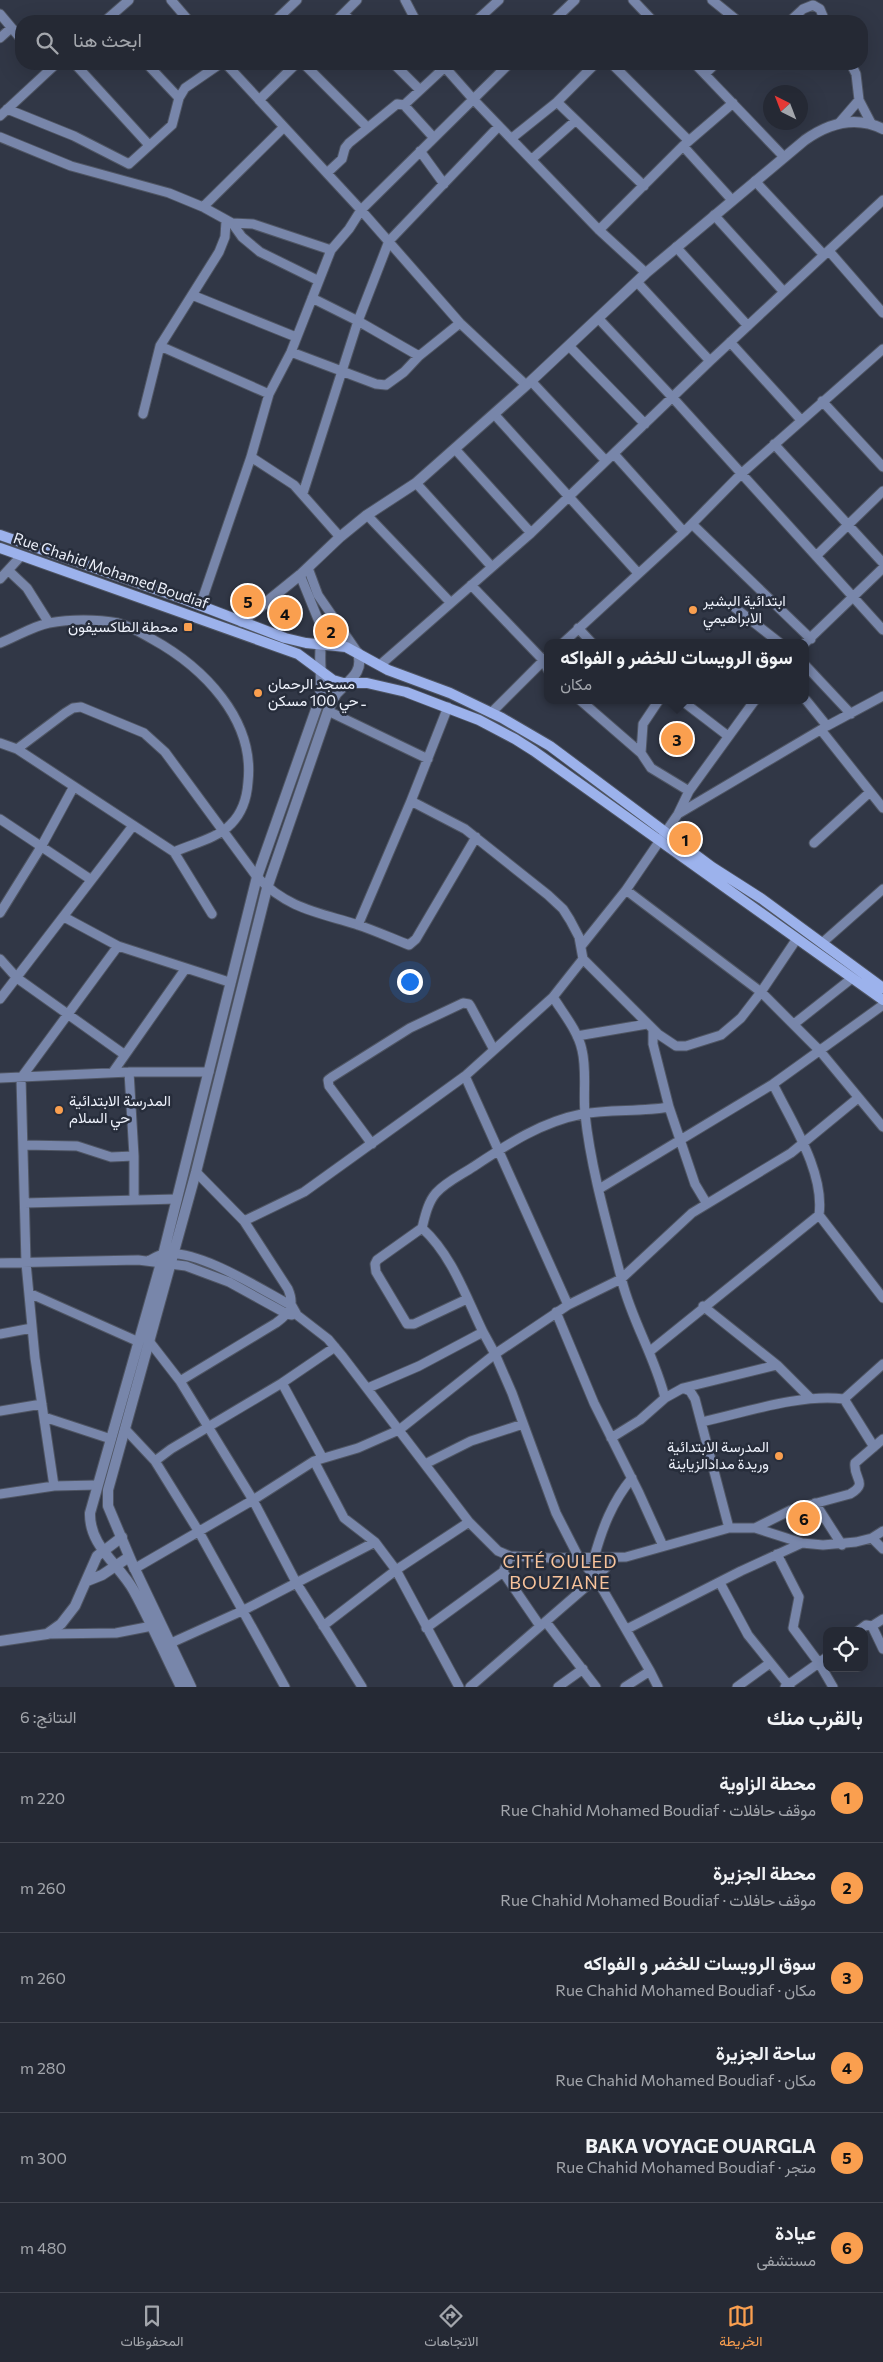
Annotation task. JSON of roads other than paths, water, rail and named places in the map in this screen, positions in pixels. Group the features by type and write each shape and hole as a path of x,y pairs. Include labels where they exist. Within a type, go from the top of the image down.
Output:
{"main road":[{"name":"Rue Chahid Mohamed Boudiaf","path":"0,535 290,640 338,644 380,665 450,693 493,714 536,737 578,766 712,867 883,988"},
{"name":"Rue Chahid Mohamed Boudiaf","path":"0,548 281,647 303,657 333,680 348,683 362,682 382,686 448,707 515,738 570,776 658,842 883,1000"},
{"path":"490,726 493,714"},
{"path":"570,776 578,766"}],"street":[{"path":"171,0 184,15"},
{"path":"281,15 297,0"},
{"path":"344,14 357,0"},
{"path":"405,0 413,15"},
{"path":"483,15 499,0"},
{"path":"559,15 574,0"},
{"path":"632,0 646,14"},
{"path":"712,0 731,15"},
{"path":"112,15 126,1"},
{"path":"796,15 803,8 813,5 820,9 822,15"},
{"path":"0,14 15,32"},
{"path":"0,38 12,28"},
{"path":"0,116 42,70"},
{"path":"80,70 149,145"},
{"path":"152,70 178,98"},
{"path":"129,164 172,125 178,98 185,88 211,70"},
{"path":"232,70 362,210 460,322 529,383 606,461"},
{"path":"259,100 290,70"},
{"path":"310,70 367,127"},
{"path":"400,70 420,90"},
{"path":"326,172 342,159 345,148 367,127 394,105 404,105 438,70"},
{"path":"447,70 600,230 646,273"},
{"path":"200,606 251,457 269,394 291,352 317,280 331,250 362,210 503,70"},
{"path":"512,138 557,102 588,70"},
{"path":"622,70 686,143 732,200"},
{"path":"701,70 784,157"},
{"path":"705,74 709,70"},
{"path":"854,70 856,74 859,100 870,123"},
{"path":"840,122 859,100"},
{"path":"557,102 644,186"},
{"path":"600,230 686,143 733,103"},
{"path":"404,105 434,138"},
{"path":"7,109 74,136 129,164"},
{"path":"532,159 575,121"},
{"path":"242,622 304,571 340,536 366,515 416,483 529,383 646,273 819,130 840,122 870,123 883,129"},
{"path":"303,493 358,320 389,242 500,126"},
{"path":"203,207 284,127"},
{"path":"0,137 71,166 169,193 203,207 229,222 242,237 260,252 317,280"},
{"path":"420,151 444,184"},
{"path":"129,164 133,182"},
{"path":"755,181 883,312"},
{"path":"380,665 531,532 730,342 883,200"},
{"path":"714,216 784,292"},
{"path":"229,222 253,224 331,250"},
{"path":"143,414 160,346 222,245 229,222"},
{"path":"676,247 748,326"},
{"path":"637,282 710,361"},
{"path":"192,295 296,337"},
{"path":"312,298 358,320 419,356"},
{"path":"598,318 883,630"},
{"path":"291,352 376,384 386,385 404,372 419,356 460,322"},
{"path":"730,342 801,420"},
{"path":"160,346 269,394"},
{"path":"569,346 645,424"},
{"path":"567,639 684,532 741,474 883,349"},
{"path":"822,401 883,466"},
{"path":"494,414 638,573"},
{"path":"774,444 883,563"},
{"path":"454,448 531,532"},
{"path":"614,454 684,532"},
{"path":"251,457 303,493 340,536"},
{"path":"416,483 492,567"},
{"path":"816,556 883,491"},
{"path":"366,515 450,602"},
{"path":"692,524 806,639"},
{"path":"0,579 21,556"},
{"path":"809,640 883,568"},
{"path":"9,571 27,588 49,623"},
{"path":"167,1259 177,1199 198,1120 229,982 257,877 320,697 320,624 304,571"},
{"path":"181,1687 133,1589 102,1551 90,1525 90,1512 111,1439 144,1341 167,1259 196,1172 267,888 328,711 336,695 359,668 358,653 318,595 304,571"},
{"path":"471,585 544,657"},
{"path":"734,607 775,639"},
{"path":"0,643 49,623 94,620 121,624 177,652 210,682 221,696 240,732 249,765 247,793 240,811 223,831 174,852"},
{"path":"578,628 588,639"},
{"path":"493,714 544,661"},
{"path":"809,669 851,714"},
{"path":"678,814 824,728 883,696"},
{"path":"585,704 642,753 651,768 689,791"},
{"path":"642,753 643,724 656,704"},
{"path":"686,704 728,736"},
{"path":"582,945 626,890 678,814 689,791 752,704"},
{"path":"809,704 883,808"},
{"path":"358,925 411,801 448,707"},
{"path":"17,749 73,708 86,709 136,729 151,737 165,752 267,888 288,903 412,944 476,837"},
{"path":"328,711 428,759"},
{"path":"307,734 319,739"},
{"path":"0,743 17,749 132,827 174,852 212,914"},
{"path":"0,913 41,847 74,788"},
{"path":"814,843 870,792"},
{"path":"411,801 456,824 476,837 563,909 582,945 583,959 650,1027 676,1046 696,1044 721,1034 731,1027 761,992 796,940"},
{"path":"0,819 90,879"},
{"path":"0,999 64,917 90,879 132,827"},
{"path":"822,943 883,889"},
{"path":"626,890 761,992 820,1050 883,1127"},
{"path":"64,917 118,946 229,982"},
{"path":"54,1486 32,1328 26,1263 21,1078 66,1014 118,946"},
{"path":"0,959 17,978 125,1055"},
{"path":"244,1221 304,1192 465,1076 553,997 583,959"},
{"path":"113,1072 186,968"},
{"path":"794,1024 851,979"},
{"path":"553,997 577,1036 582,1051 585,1114 599,1189 628,1305 649,1352 665,1398"},
{"path":"372,1144 329,1086 328,1080 402,1032 463,1003 471,1007 494,1050"},
{"path":"599,1189 772,1084 883,1005"},
{"path":"577,1036 650,1027"},
{"path":"650,1027 679,1140 694,1184 707,1204"},
{"path":"0,1078 113,1072 209,1072"},
{"path":"129,1072 134,1156 134,1200"},
{"path":"465,1076 500,1150 568,1305"},
{"path":"772,1084 803,1144 820,1192 819,1215 883,1298"},
{"path":"134,1569 253,1500 318,1459 358,1448 398,1430 495,1354 556,1312 621,1279 685,1220 707,1204 803,1144 858,1098"},
{"path":"467,1299 410,1325 400,1315 376,1272 375,1264 377,1260 422,1228 425,1214 436,1193 500,1150 539,1128 585,1114 648,1111 669,1107"},
{"path":"198,1120 209,1122"},
{"path":"23,1145 77,1146 111,1157 134,1156"},
{"path":"196,1172 244,1221 288,1289 292,1298 292,1312"},
{"path":"25,1203 177,1199"},
{"path":"649,1352 703,1306 819,1215"},
{"path":"422,1228 445,1255 495,1354 512,1392 544,1486 579,1558 596,1578 627,1629 658,1687"},
{"path":"0,1263 167,1259 196,1268 292,1312 335,1347 469,1522 491,1546 510,1556 615,1558 729,1528 755,1528 802,1542 823,1545 842,1544 872,1538 883,1531"},
{"path":"29,1293 144,1341 180,1380 253,1500 297,1584 360,1686"},
{"path":"703,1306 777,1364 810,1398"},
{"path":"180,1380 292,1312"},
{"path":"556,1312 594,1403 632,1478 663,1546"},
{"path":"0,1334 32,1328"},
{"path":"368,1388 419,1366 483,1332"},
{"path":"144,1341 108,1498 110,1512 134,1569 191,1687"},
{"path":"155,1461 209,1425 282,1383 335,1347"},
{"path":"611,1438 640,1420 665,1398 683,1388 777,1364"},
{"path":"701,1422 810,1398 844,1399 883,1364"},
{"path":"282,1383 344,1518 375,1542 396,1570 459,1687"},
{"path":"683,1388 693,1395 729,1528"},
{"path":"844,1399 874,1446"},
{"path":"0,1411 42,1404"},
{"path":"44,1417 111,1439"},
{"path":"425,1464 471,1441 523,1424"},
{"path":"125,1429 155,1461 244,1610 285,1687"},
{"path":"755,1528 791,1510 850,1494 860,1487 854,1463 883,1439"},
{"path":"594,1558 605,1522 619,1495 632,1478"},
{"path":"0,1494 54,1486 97,1485"},
{"path":"815,1503 842,1544"},
{"path":"323,1626 396,1570 469,1522"},
{"path":"47,1634 68,1616 87,1581 91,1566 102,1551 122,1537"},
{"path":"872,1538 883,1549"},
{"path":"171,1643 297,1584 375,1542"},
{"path":"627,1629 802,1542"},
{"path":"777,1554 799,1597 793,1628 819,1663 833,1687"},
{"path":"426,1628 503,1572 510,1556"},
{"path":"87,1581 115,1568 129,1557"},
{"path":"470,1687 596,1578 615,1558"},
{"path":"503,1572 543,1624 583,1669 596,1687"},
{"path":"720,1583 748,1635 788,1686 823,1660"},
{"path":"863,1627 866,1625 872,1626 883,1619"},
{"path":"0,1641 47,1634 116,1633 152,1626"},
{"path":"872,1626 883,1649"},
{"path":"744,1685 770,1663"},
{"path":"558,1687 583,1669"},
{"path":"625,1687 650,1671"}],"place":[{"name":"BAKA VOYAGE OUARGLA","path":"248,601"},
{"name":"ابتدائية البشير الابراهيمي","path":"693,610"},
{"name":"ساحة الجزيرة","path":"285,613"},
{"name":"محطة الطاكسيفون","path":"188,627"},
{"name":"محطة الجزيرة","path":"331,631"},
{"name":"مسجد الرحمان ـ حي 100 مسكن","path":"258,693"},
{"name":"سوق الرويسات للخضر و الفواكه","path":"677,739"},
{"name":"محطة الزاوية","path":"685,839"},
{"name":"المدرسة الابتدائية حي السلام","path":"59,1110"},
{"name":"المدرسة الابتدائية وريدة مدادالزياينة","path":"779,1456"},
{"name":"عيادة","path":"804,1518"}],"district":[{"name":"CITÉ OULED BOUZIANE","path":"560,1572"}]}
